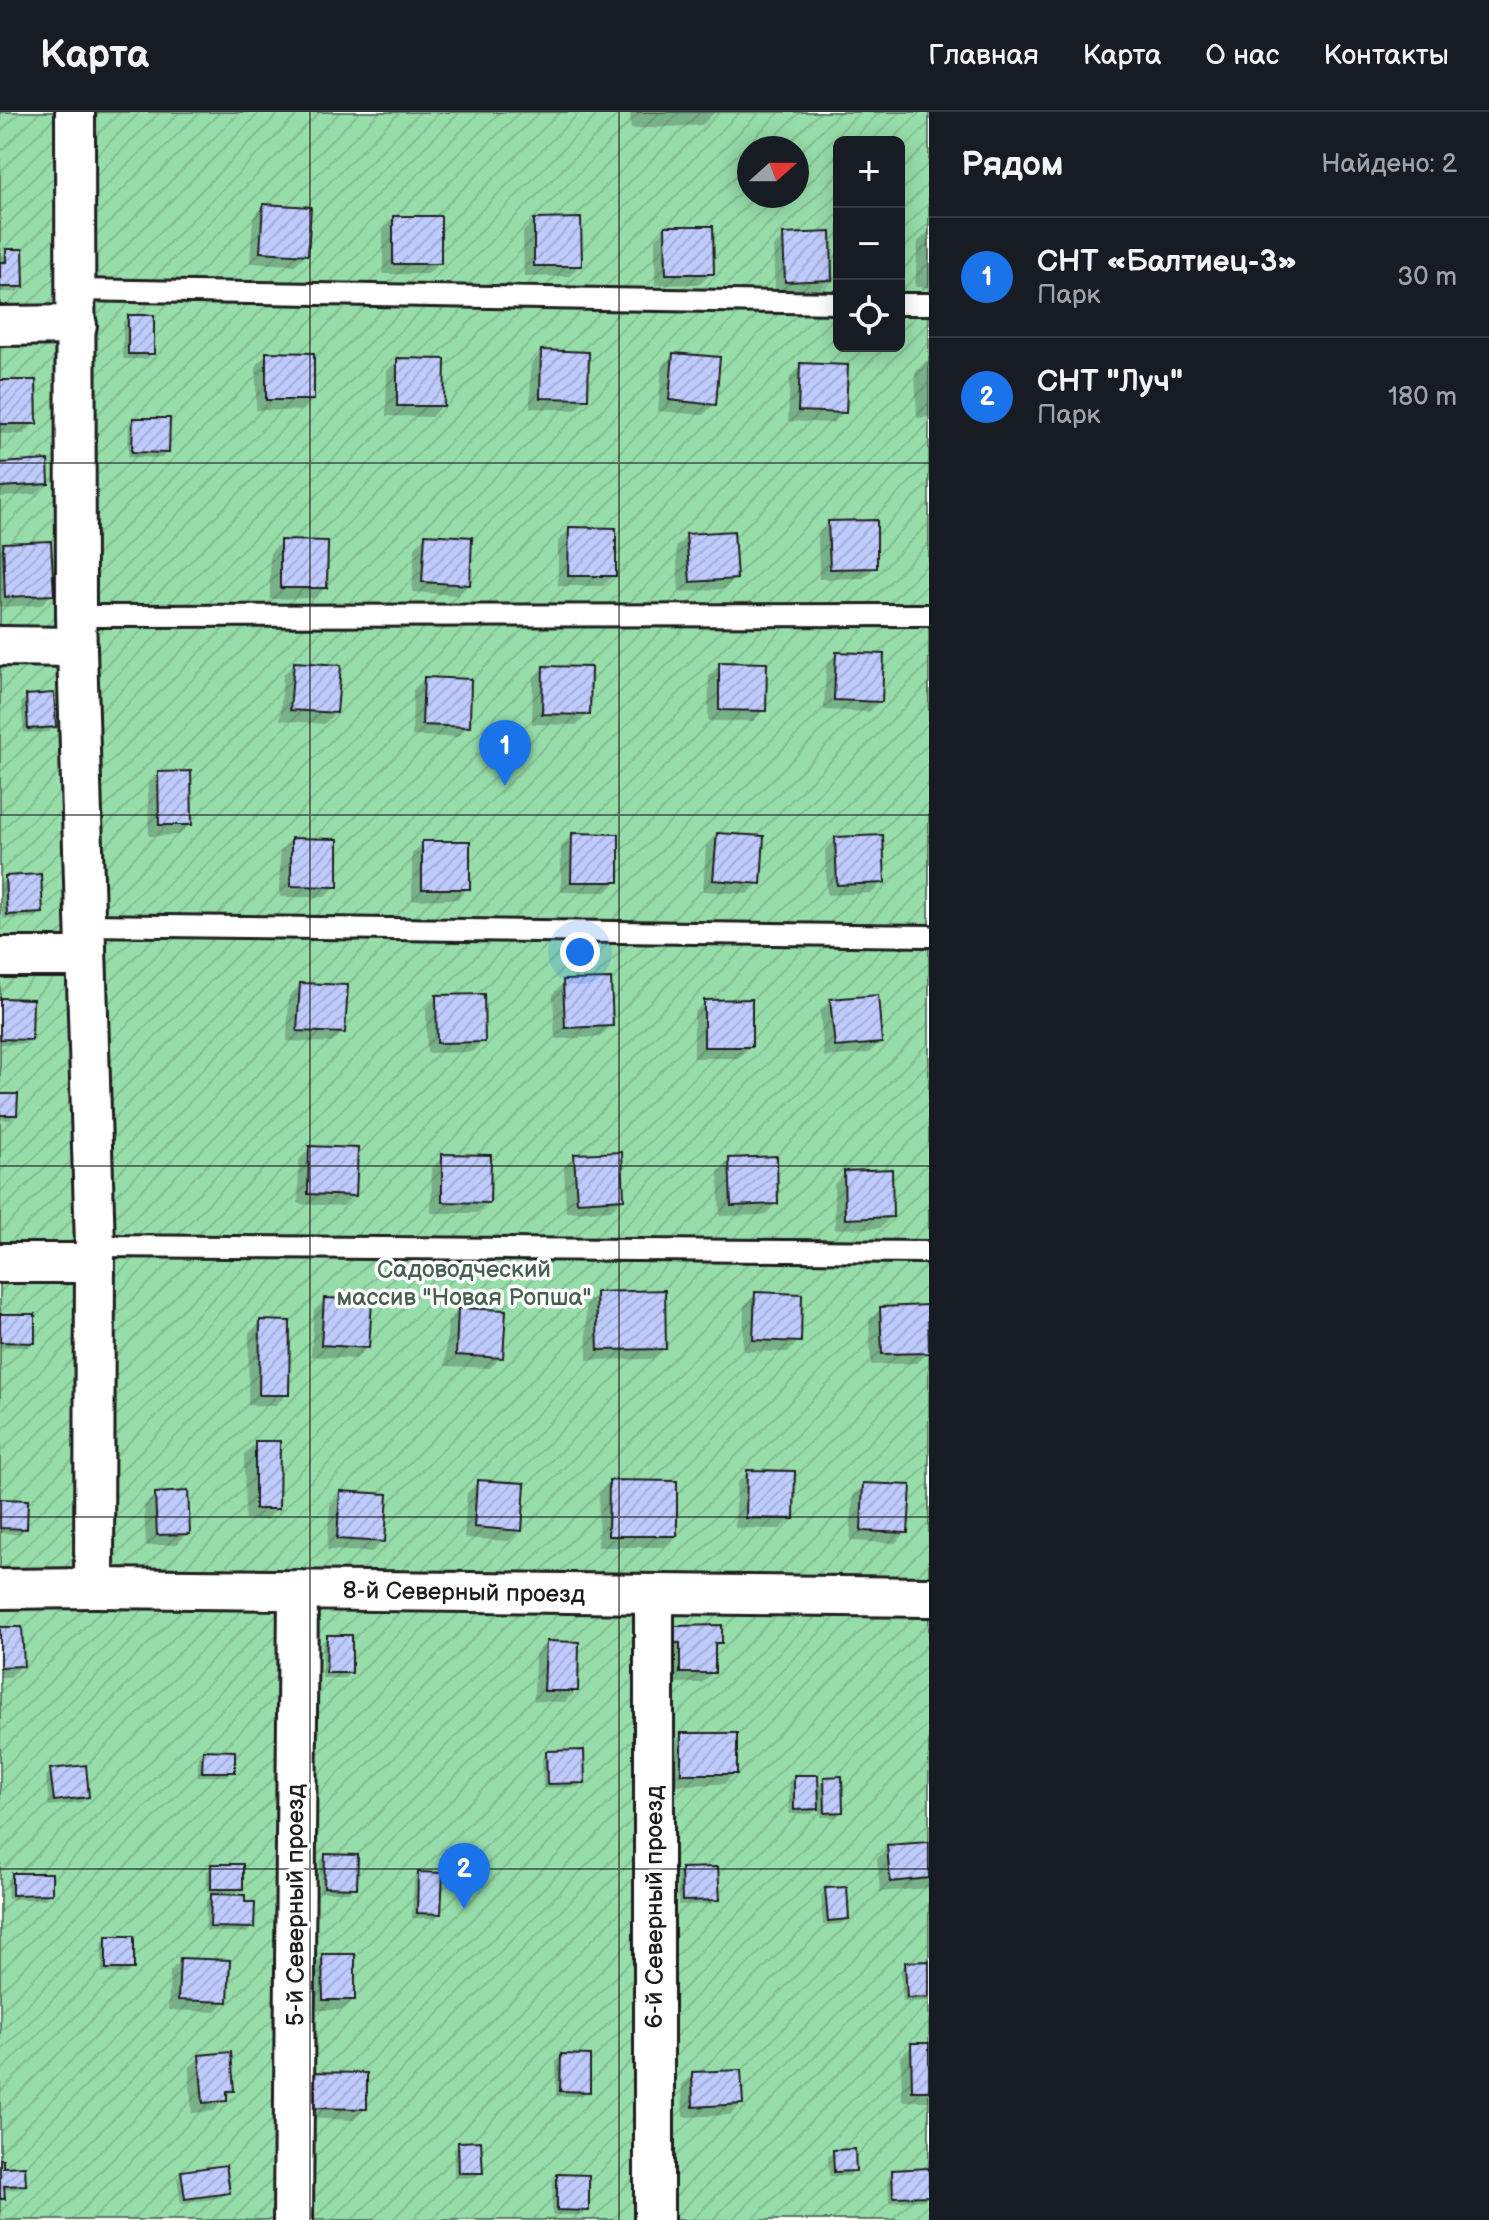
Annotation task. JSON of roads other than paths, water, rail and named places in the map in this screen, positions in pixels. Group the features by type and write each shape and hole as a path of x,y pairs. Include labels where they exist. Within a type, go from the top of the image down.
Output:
{"street":[{"path":"75,112 77,631 95,1255 94,1588"},
{"path":"0,326 77,308"},
{"path":"0,646 77,631"},
{"path":"0,957 85,941"},
{"path":"0,1263 95,1255"},
{"name":"8-й Северный проезд","path":"0,1589 929,1597"},
{"name":"5-й Северный проезд","path":"293,2220 298,1590"},
{"name":"6-й Северный проезд","path":"654,1594 654,2220"}],"lane":[{"path":"77,308 833,303"},
{"path":"905,304 929,304"},
{"path":"77,631 929,615"},
{"path":"85,941 929,936"},
{"path":"95,1255 929,1252"}],"place":[{"name":"СНТ «Балтиец-3»","path":"505,786"},
{"name":"СНТ \"Луч\"","path":"464,1909"}],"park label":[{"name":"Садоводческий массив \"Новая Ропша\"","path":"464,1283"}]}
